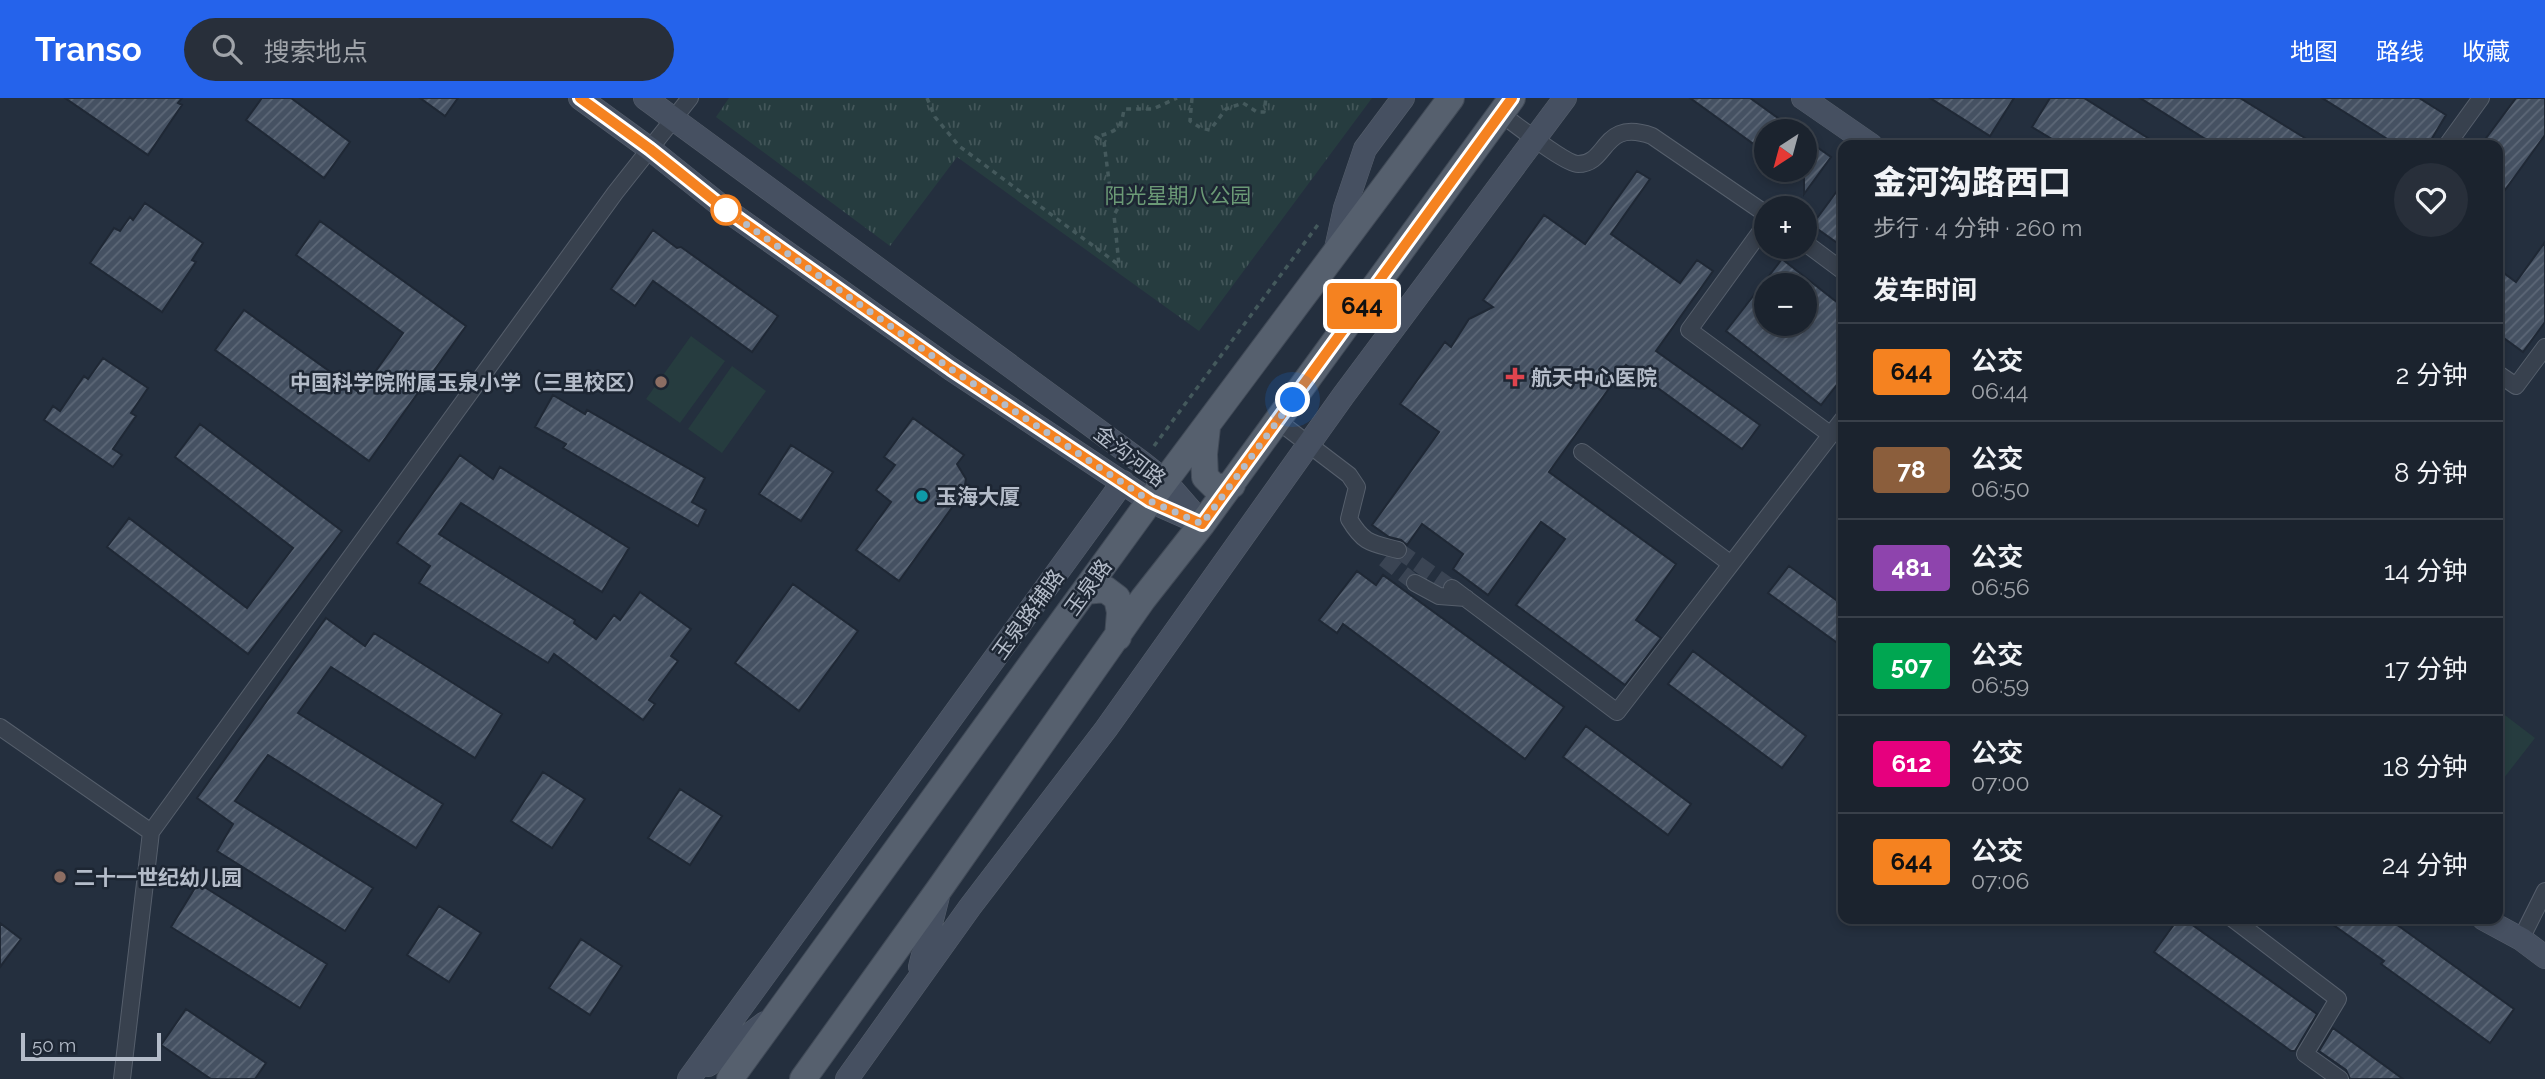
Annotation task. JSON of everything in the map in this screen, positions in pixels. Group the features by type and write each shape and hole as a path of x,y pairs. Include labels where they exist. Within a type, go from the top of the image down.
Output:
{"main road":[{"name":"玉泉路","path":"730,1079 1158,491 1451,98"},
{"path":"803,1079 1143,599 1231,485 1507,106"},
{"path":"1207,427 1205,477 1216,488 1231,485"},
{"path":"1085,592 1105,589 1117,598 1120,612 1118,637"}],"street":[{"name":"金沟河路","path":"580,98 725,209 951,369 1123,482 1158,491 1202,524"},
{"name":"金沟河路","path":"645,98 1141,462 1158,491"},
{"path":"122,1079 151,832 615,193 691,98"},
{"path":"1334,256 1345,208 1365,149 1403,98"},
{"path":"847,1079 970,907 1106,729 1309,444 1565,98"},
{"path":"1803,98 1864,140"},
{"path":"2450,140 2482,98"},
{"path":"1507,106 1535,138 1570,162 1578,164 1591,161 1619,133 1638,131 1652,136 1754,206"},
{"path":"1754,241 1689,330 1830,435"},
{"path":"1817,252 1838,267"},
{"path":"2503,377 2516,386 2545,347"},
{"path":"1278,421 1349,475 1357,486 1349,519 1360,536 1391,554"},
{"path":"1452,587 1617,712 1838,425"},
{"path":"1581,452 1731,564"},
{"name":"玉泉路辅路","path":"689,1079 1123,482"},
{"path":"1415,583 1439,596 1466,598"},
{"path":"0,727 151,832"},
{"path":"917,981 940,888"},
{"path":"2521,939 2545,891"},
{"path":"2240,924 2338,999 2305,1054 2340,1079"},
{"path":"2493,924 2521,939 2545,957"},
{"path":"689,1079 773,1017"}],"path":[{"path":"927,98 935,117 959,146 1119,265 1114,215 1118,201 1110,189 1104,142 1096,137 1114,131 1122,123 1124,110 1153,109 1177,98"},
{"path":"1192,98 1190,121 1200,128 1210,130 1226,109 1243,103 1257,112 1264,112 1266,98"},
{"path":"1141,462 1321,220"}],"green space":[{"name":"阳光星期八公园","path":"729,98 1372,98 1199,331 957,157 890,246 716,117"},
{"path":"691,336 725,361 680,423 646,399"},
{"path":"732,366 766,391 722,453 688,429"},
{"path":"2503,714 2535,738 2503,779"}],"building":[{"path":"65,98 182,98 178,103 182,105 148,155"},
{"path":"262,98 291,98 350,142 324,178 246,120"},
{"path":"420,98 458,98 445,116"},
{"path":"1690,98 1750,98 1779,119 1754,119 1754,144"},
{"path":"1930,98 2014,98 1990,136"},
{"path":"2050,98 2084,98 2151,140 2054,140 2032,127"},
{"path":"2140,98 2240,98 2308,140 2207,140"},
{"path":"2322,98 2419,98 2446,115 2431,140 2389,140"},
{"path":"2516,98 2545,98 2545,135 2503,193 2503,140 2485,140"},
{"path":"1817,147 1831,157 1817,176"},
{"path":"1637,171 1650,179 1611,234 1680,283 1697,260 1713,271 1656,351 1760,425 1742,449 1626,365 1549,472 1676,564 1636,620 1661,638 1625,685 1516,605 1565,539 1541,522 1488,595 1453,569 1463,554 1422,524 1407,545 1372,525 1439,432 1400,404 1445,342 1451,347 1469,319 1493,307 1483,300 1544,215 1585,244"},
{"path":"1804,182 1813,182 1804,194"},
{"path":"1838,190 1838,243 1817,229 1817,218"},
{"path":"145,203 203,243 192,260 196,262 162,312 90,263 114,228 120,231 130,217 133,220"},
{"path":"320,221 466,326 369,461 215,350 244,310 360,393 403,333 296,255"},
{"path":"653,230 778,316 752,352 653,281 635,306 611,289"},
{"path":"2545,242 2545,322 2523,352 2503,337 2503,272 2516,282"},
{"path":"1782,259 1800,273 1771,273"},
{"path":"1817,287 1838,303 1838,383 1821,405 1726,331 1754,295 1754,336 1817,336"},
{"path":"103,358 148,388 131,413 136,416 113,449 122,455 113,467 44,420 53,406 60,411 84,376 88,379"},
{"path":"553,395 585,414 587,410 705,478 692,502 706,510 698,526 563,448 566,444 535,427"},
{"name":"玉海大厦","path":"913,418 964,455 957,464 966,479 964,491 899,581 856,550 891,502 876,490 895,465 884,457"},
{"path":"200,424 342,531 248,654 107,547 129,518 247,608 293,548 175,457"},
{"path":"791,445 833,472 801,521 759,494"},
{"path":"460,455 493,479 500,467 629,548 602,592 461,503 439,534 575,620 574,623 596,639 614,615 620,620 640,592 691,629 671,656 678,661 649,700 655,704 643,720 554,654 548,663 419,583 430,566 397,543"},
{"path":"1789,566 1838,601 1838,643 1768,593"},
{"path":"1357,571 1376,585 1383,575 1564,707 1525,759 1343,624 1337,633 1319,620"},
{"path":"793,584 858,631 799,711 735,663"},
{"path":"326,618 365,646 374,633 502,714 475,758 331,667 298,713 443,804 416,848 268,755 235,801 373,888 345,931 217,851 233,824 197,798"},
{"path":"1693,651 1806,736 1782,768 1668,684"},
{"path":"1586,726 1691,804 1668,835 1563,757"},
{"path":"543,772 585,799 552,848 511,821"},
{"path":"680,789 722,816 690,865 648,838"},
{"path":"198,883 327,964 300,1008 171,927"},
{"path":"439,906 481,933 449,982 407,955"},
{"path":"0,923 21,939 0,967"},
{"path":"2174,924 2191,924 2317,1014 2295,1051 2291,1051 2154,952"},
{"path":"2332,924 2396,924 2514,1009 2490,1043 2381,964 2384,961"},
{"path":"581,939 622,966 590,1015 549,988"},
{"path":"186,1009 266,1063 255,1079 211,1079 161,1045"},
{"path":"2333,1028 2403,1079 2350,1079 2346,1070 2319,1051"}],"tunnel":[{"path":"1398,550 1452,588"},
{"path":"1384,559 1415,583"}],"bus line":[{"name":"644","path":"580,98 725,209 951,369 1150,501 1202,524 1512,98"}],"place":[{"name":"航天中心医院","path":"1515,377"},
{"name":"中国科学院附属玉泉小学（三里校区）","path":"661,382"},
{"name":"玉海大厦","path":"922,496"},
{"name":"二十一世纪幼儿园","path":"60,877"}],"route":[{"path":"726,210 951,369 1150,501 1202,524 1293,400"}]}
